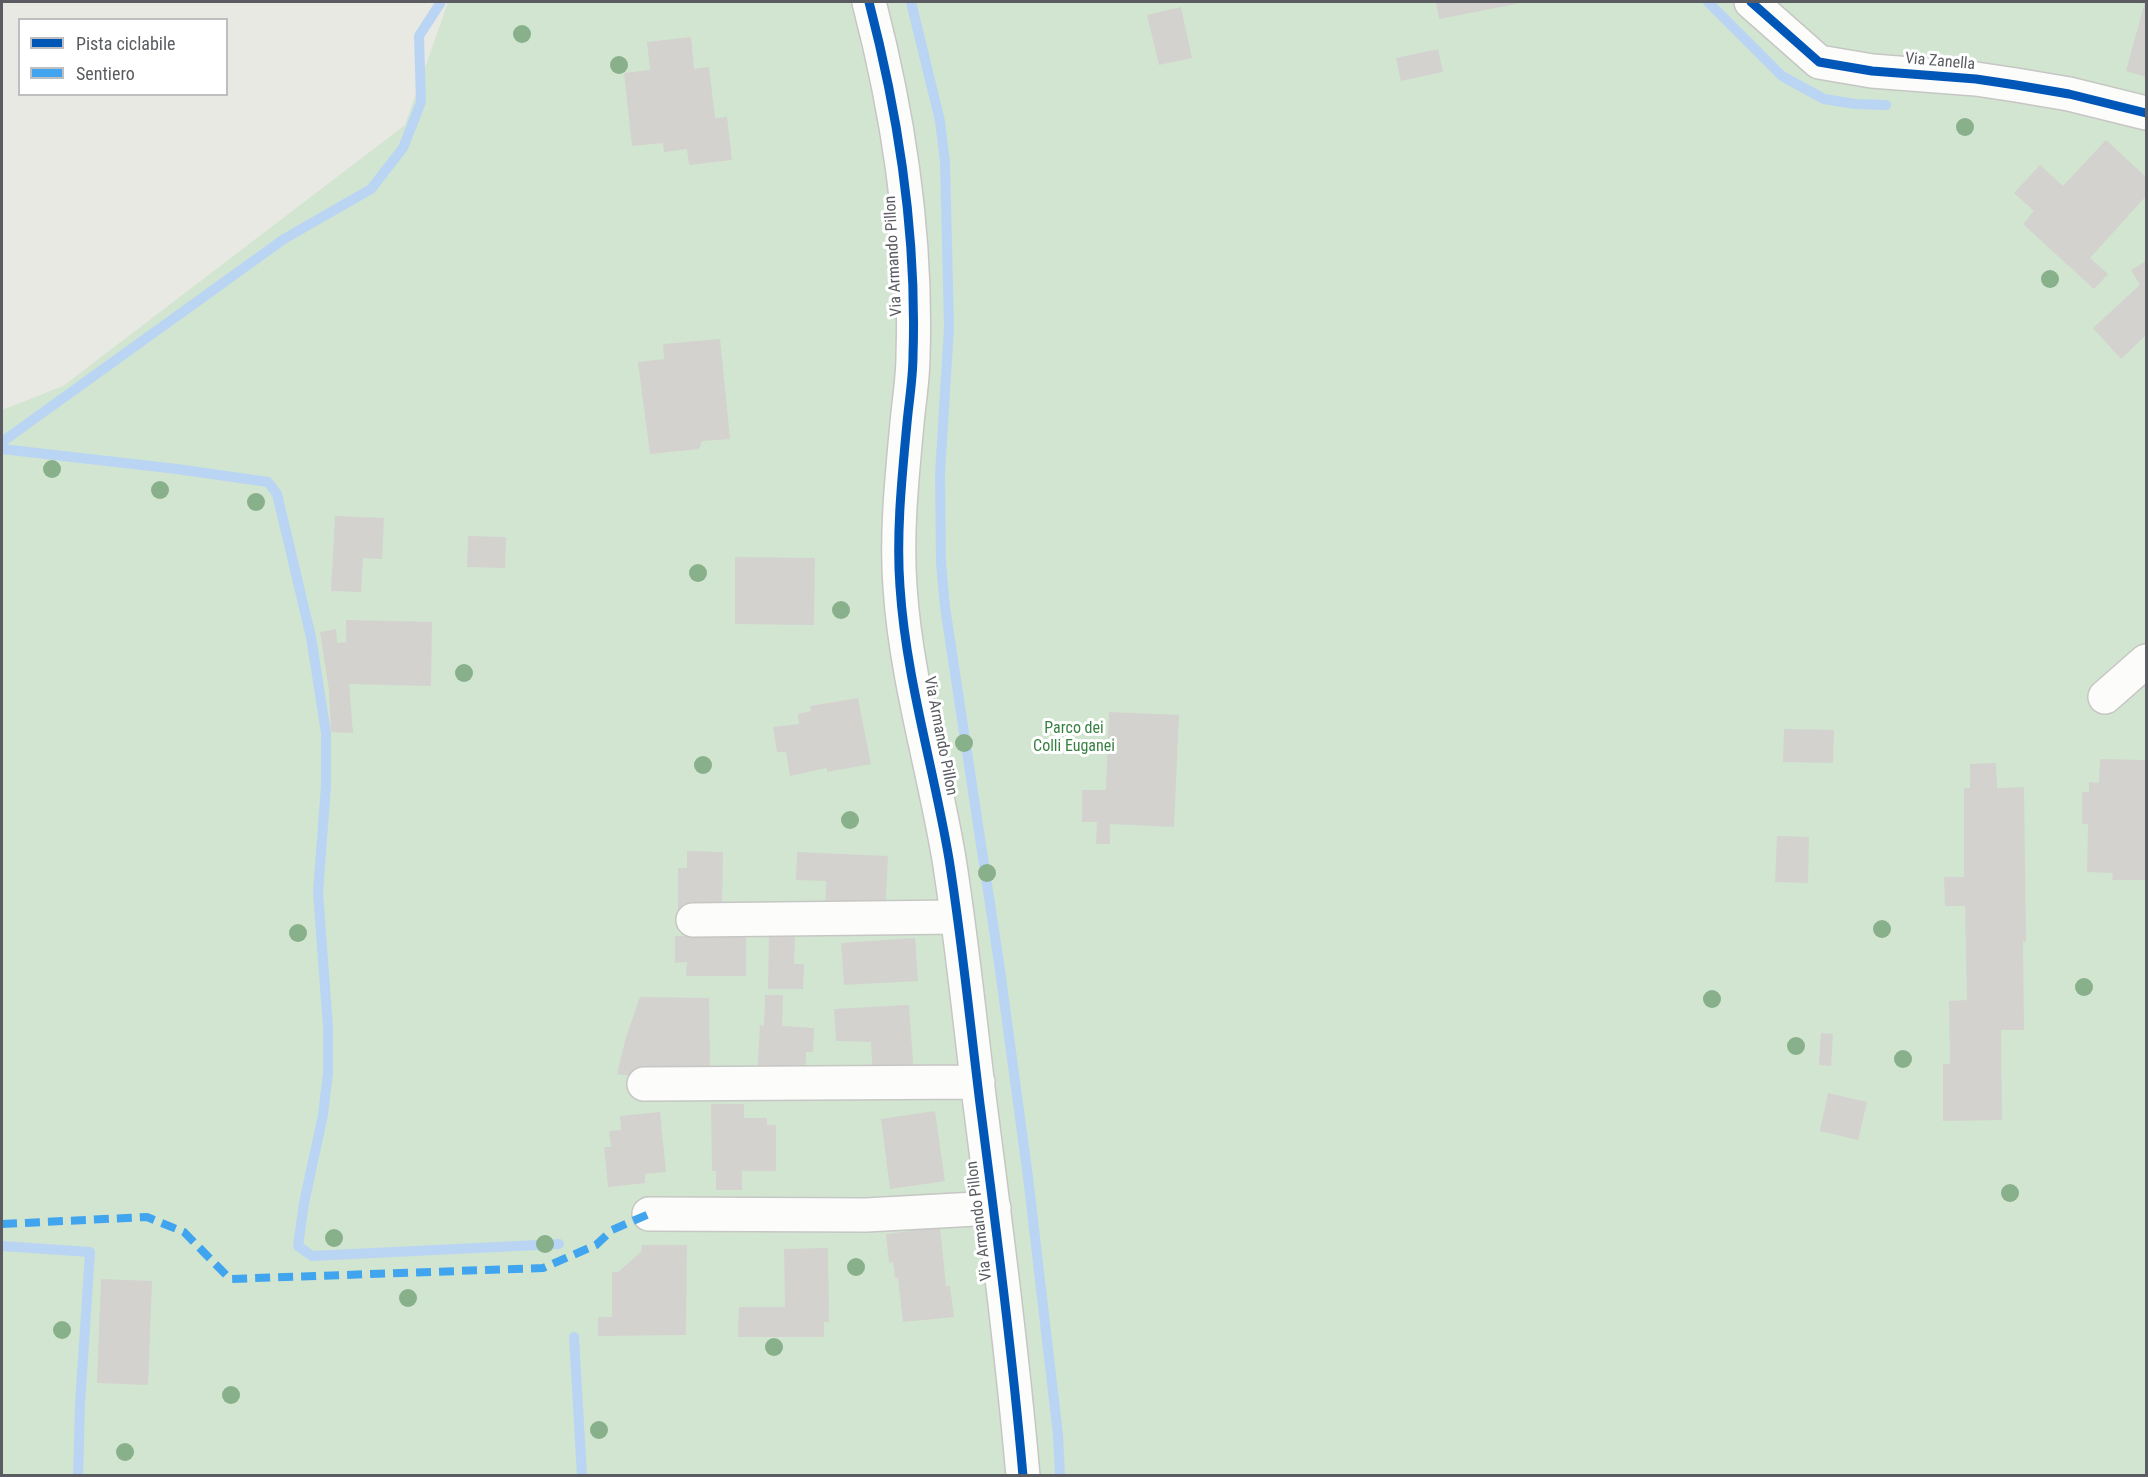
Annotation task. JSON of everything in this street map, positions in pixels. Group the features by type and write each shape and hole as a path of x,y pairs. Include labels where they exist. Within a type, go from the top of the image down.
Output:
{"street":[{"name":"Via Armando Pillon","path":"868,2 895,116 908,206 912,276 914,358 905,447 900,586 908,654 948,857 957,917 994,1208 1023,1476"},
{"name":"Via Zanella","path":"1750,2 1819,62 1872,71 1976,79 2016,85 2069,94 2146,113"},
{"path":"2105,697 2146,661"},
{"path":"693,920 957,917"},
{"path":"644,1084 978,1082"},
{"path":"649,1214 866,1215 994,1208"}],"green space":[{"name":"Parco dei Colli Euganei","path":"448,2 2146,2 2146,1475 2,1476 2,410 63,386 405,125"}],"building":[{"path":"1436,2 1515,2 1516,4 1439,19"},
{"path":"2146,2 2146,77 2126,71"},
{"path":"1181,7 1192,58 1159,65 1147,15"},
{"path":"691,37 694,69 709,67 715,118 727,117 732,160 689,165 687,149 664,152 663,143 632,146 624,73 650,70 647,42"},
{"path":"1438,49 1443,72 1401,81 1396,58"},
{"path":"2106,140 2146,177 2146,196 2090,258 2108,274 2094,289 2023,224 2034,211 2014,193 2040,165 2063,186"},
{"path":"2146,261 2146,335 2121,359 2093,328 2140,285 2131,270"},
{"path":"720,339 730,439 702,441 699,449 650,454 638,362 664,359 663,344"},
{"path":"335,516 384,518 382,559 363,558 361,592 331,591"},
{"path":"468,536 506,537 505,568 467,567"},
{"path":"735,557 815,558 814,625 735,624"},
{"path":"346,620 432,622 431,686 349,684 353,733 331,732 329,690 320,632 336,629 337,643 346,642"},
{"path":"858,698 871,764 827,772 827,768 790,776 786,752 777,752 773,727 799,724 798,714 811,711 810,706"},
{"path":"1109,712 1179,715 1174,827 1110,824 1110,844 1096,844 1097,822 1082,822 1082,790 1106,790"},
{"path":"1784,729 1834,730 1833,763 1783,762"},
{"path":"2100,759 2146,760 2146,880 2112,880 2113,873 2087,872 2088,824 2082,824 2082,792 2089,792 2089,782 2099,783"},
{"path":"1996,763 1997,788 2024,787 2026,942 2023,941 2024,1030 2001,1030 2002,1120 1943,1121 1943,1064 1950,1064 1949,1001 1967,1000 1965,906 1945,906 1944,877 1964,877 1964,788 1970,788 1970,764"},
{"path":"1777,836 1809,837 1808,883 1775,882"},
{"path":"687,851 723,852 722,912 678,911 678,868 687,868"},
{"path":"797,852 888,856 885,916 825,913 826,881 796,880"},
{"path":"769,934 795,935 794,964 804,964 803,989 768,989"},
{"path":"675,936 746,936 746,976 686,976 687,962 675,963"},
{"path":"915,938 918,981 844,985 841,943"},
{"path":"765,995 783,995 782,1026 814,1028 813,1052 806,1052 805,1075 757,1076 760,1025 764,1026"},
{"path":"640,997 709,998 710,1075 653,1079 617,1074 626,1037"},
{"path":"909,1005 914,1076 873,1080 871,1042 836,1041 834,1009"},
{"path":"1821,1033 1833,1034 1831,1066 1819,1065"},
{"path":"1828,1093 1867,1102 1858,1140 1820,1131"},
{"path":"711,1104 744,1104 744,1118 767,1118 767,1125 776,1125 776,1171 742,1171 742,1190 716,1190 716,1171 712,1171"},
{"path":"935,1111 945,1181 890,1189 881,1119"},
{"path":"660,1112 666,1172 645,1174 645,1183 608,1187 604,1147 611,1147 609,1131 621,1130 620,1116"},
{"path":"940,1227 946,1286 950,1286 954,1317 903,1322 898,1278 895,1278 893,1262 889,1263 886,1234"},
{"path":"642,1245 687,1245 686,1335 598,1336 598,1317 612,1317 612,1272 618,1272 641,1252"},
{"path":"828,1248 829,1322 824,1322 824,1337 738,1337 739,1307 785,1307 784,1249"},
{"path":"101,1279 152,1281 148,1385 97,1383"}],"waterway":[{"path":"2,442 284,239 371,189 403,148 421,102 419,36 441,2"},
{"path":"911,2 940,121 945,162 949,327 940,474 941,563 945,607 1000,970 1028,1177 1058,1435 1060,1476"},
{"path":"1708,2 1782,76 1824,99 1855,104 1886,105"},
{"path":"2,449 268,482 277,494 311,637 326,733 326,786 318,892 328,1028 328,1073 323,1115 304,1203 298,1246 312,1256 559,1244"},
{"path":"2,1246 90,1252 80,1404 78,1476"},
{"path":"574,1337 582,1476"}],"marked path":[{"path":"2,1224 147,1217 184,1232 230,1279 543,1268 596,1245 612,1230 649,1214"}],"cycle path":[{"path":"869,2 897,133 904,177 912,266 913,364 899,526 903,621 914,690 943,825 954,890 1014,1383 1023,1476"},
{"path":"1751,2 1819,62 1872,71 1976,79 2016,85 2069,94 2146,113"}]}
